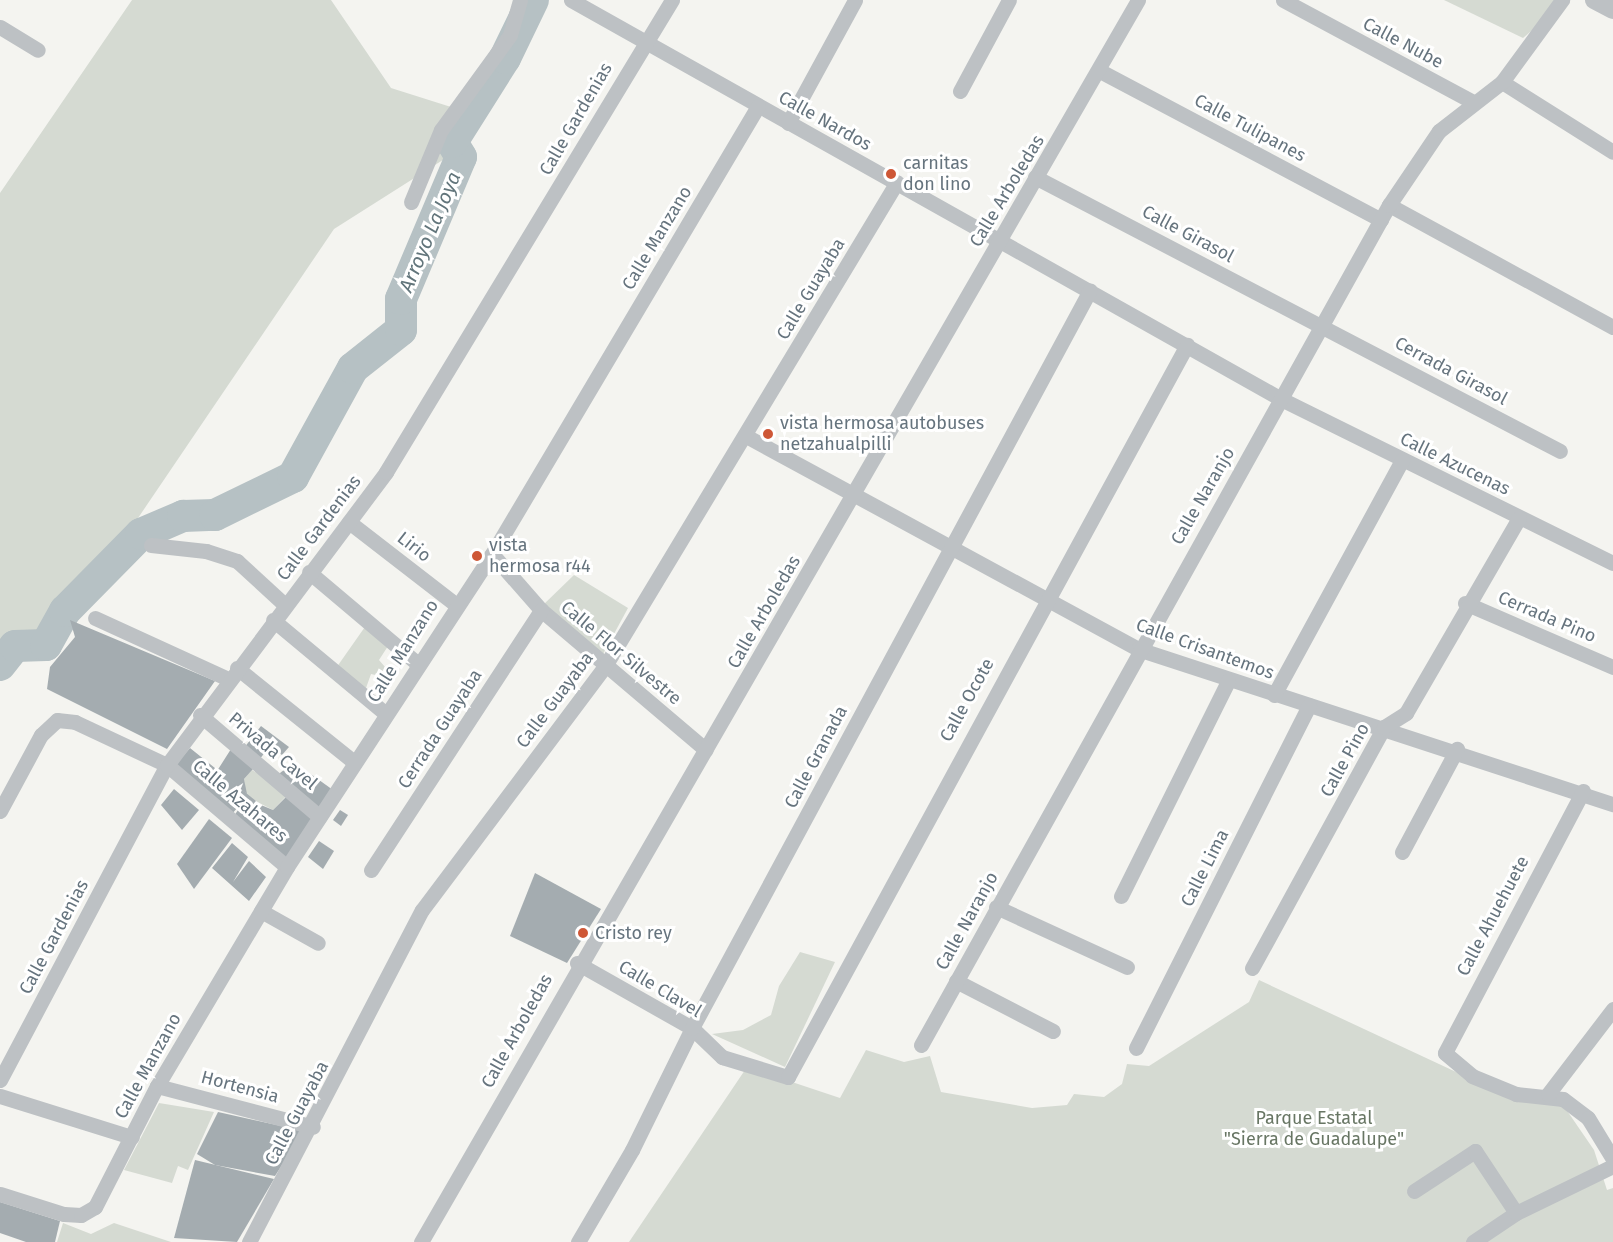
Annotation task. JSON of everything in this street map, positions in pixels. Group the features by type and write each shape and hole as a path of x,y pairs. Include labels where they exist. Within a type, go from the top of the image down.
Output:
{"street":[{"path":"411,202 441,130 510,35 520,0"},
{"name":"Calle Nardos","path":"571,0 642,43 1000,239 1281,399"},
{"name":"Calle Gardenias","path":"0,1080 167,765 200,715 386,472 518,262 642,43 672,0"},
{"path":"788,123 855,0"},
{"path":"960,92 1009,0"},
{"name":"Calle Arboledas","path":"421,1242 577,963 706,750 1035,177 1100,71 1138,0"},
{"name":"Calle Nube","path":"1283,0 1473,102"},
{"name":"Calle Naranjo","path":"921,1045 1138,649 1389,205 1439,131 1473,102 1502,82 1562,0"},
{"path":"1594,0 1613,10"},
{"path":"0,27 38,50"},
{"name":"Calle Tulipanes","path":"1100,71 1381,220"},
{"path":"1502,82 1613,152"},
{"name":"Calle Manzano","path":"0,1194 81,1215 95,1207 157,1086 287,867 455,604 492,554 758,106"},
{"name":"Calle Girasol","path":"1035,177 1322,326"},
{"name":"Calle Guayaba","path":"249,1242 313,1127 422,910 606,666 897,182"},
{"path":"1389,205 1613,327"},
{"name":"Calle Granada","path":"578,1242 632,1150 692,1028 1090,290"},
{"name":"Cerrada Girasol","path":"1322,326 1560,451"},
{"name":"Calle Ocote","path":"788,1077 1187,345"},
{"name":"Calle Azucenas","path":"1281,399 1519,518 1612,560"},
{"name":"Calle Crisantemos","path":"746,436 950,549 1138,649 1228,681 1457,749 1583,791 1613,804"},
{"path":"1274,695 1402,460"},
{"name":"Calle Pino","path":"1252,968 1384,728 1406,713 1465,603 1519,518"},
{"name":"Lirio","path":"349,522 455,604"},
{"path":"151,545 206,551 237,561 285,605"},
{"name":"Calle Flor Silvestre","path":"492,554 541,610 706,750"},
{"path":"309,572 418,664"},
{"name":"Cerrada Pino","path":"1465,603 1613,667"},
{"name":"Cerrada Guayaba","path":"371,870 541,610"},
{"path":"95,618 232,674 355,763"},
{"path":"273,620 386,714"},
{"path":"1121,896 1228,681"},
{"name":"Calle Lima","path":"1136,1048 1309,705"},
{"name":"Privada Cavel","path":"200,715 320,817"},
{"name":"Calle Azahares","path":"0,811 41,735 57,720 75,722 167,765 287,867"},
{"path":"1402,852 1457,749"},
{"name":"Calle Ahuehuete","path":"1548,1094 1516,1094 1449,1061 1447,1045 1583,791"},
{"path":"996,907 1127,967"},
{"path":"261,911 318,943"},
{"name":"Calle Clavel","path":"577,963 692,1028 722,1056 788,1077"},
{"path":"956,981 1053,1031"},
{"path":"1613,1009 1608,1022 1548,1094 1588,1118 1613,1159"},
{"name":"Hortensia","path":"157,1086 313,1127"},
{"path":"0,1096 132,1137"},
{"path":"1414,1191 1475,1151 1516,1213"},
{"path":"1473,1242 1516,1213 1613,1166"}],"green space":[{"path":"132,0 331,0 391,88 470,113 457,151 334,229 136,521 0,677 0,193"},
{"path":"1444,0 1567,0 1523,38"},
{"path":"574,575 628,608 602,656 542,606"},
{"path":"367,624 390,643 379,660 385,667 380,676 371,674 366,688 334,671"},
{"path":"252,770 289,793 273,810 246,796 244,779"},
{"path":"800,952 835,962 785,1067 712,1034 743,1030 771,1015 779,986"},
{"name":"Parque Estatal \"Sierra de Guadalupe\"","path":"1259,980 1514,1099 1559,1099 1594,1150 1607,1190 1613,1188 1613,1242 629,1242 747,1067 840,1098 866,1050 904,1062 930,1056 941,1092 1032,1108 1067,1105 1074,1094 1104,1097 1122,1084 1127,1064 1149,1066 1249,1002"},
{"path":"159,1103 214,1112 188,1170 178,1166 172,1183 124,1170"},
{"path":"63,1223 91,1234 114,1223 171,1242 57,1242"}],"building":[{"path":"70,620 215,681 167,749 47,689 50,667 75,637"},
{"path":"261,726 289,747 282,755 270,746 259,760 244,748"},
{"path":"190,748 261,805 273,810 291,792 318,819 286,860 234,816 246,798 231,815 176,764"},
{"path":"231,749 253,769 244,779 247,794 217,771"},
{"path":"294,762 333,790 319,812 275,777"},
{"path":"174,789 199,810 182,830 161,805"},
{"path":"340,810 348,815 341,826 333,820"},
{"path":"209,819 232,838 194,889 177,864"},
{"path":"319,841 334,851 323,869 308,857"},
{"path":"232,843 248,857 233,882 249,861 266,877 249,901 212,868"},
{"name":"Cristo rey","path":"535,873 601,909 567,963 510,936"},
{"path":"218,1112 304,1131 275,1176 215,1165 197,1154"},
{"path":"195,1160 274,1179 237,1242 174,1238"},
{"path":"0,1202 60,1221 55,1242 26,1242 0,1233"}],"waterway":[{"name":"Arroyo La Joya","path":"0,665 15,646 46,645 65,611 141,534 183,516 215,515 293,477 353,368 401,330 401,299 461,157 452,142 505,58 533,0"}],"place":[{"name":"carnitas don lino","path":"891,174"},
{"name":"vista hermosa autobuses netzahualpilli","path":"768,434"},
{"name":"vista hermosa r44","path":"477,556"},
{"name":"Cristo rey","path":"583,933"}]}
